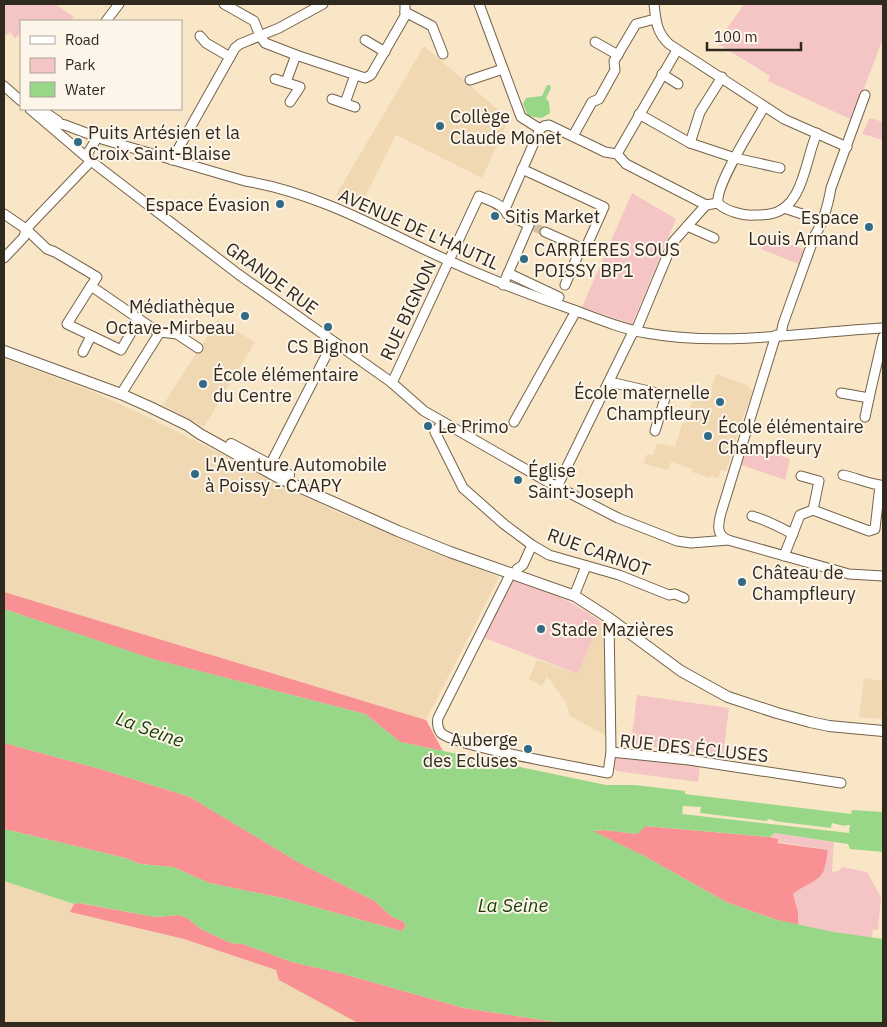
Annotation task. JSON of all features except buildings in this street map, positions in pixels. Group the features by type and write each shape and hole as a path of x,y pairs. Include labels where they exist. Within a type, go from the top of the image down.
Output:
{"main road":[{"path":"4,351 121,394 187,425 200,434 270,469 297,487 398,531 450,552 545,578 576,591 591,600 682,668 728,692 762,706 810,718 883,725"},
{"path":"514,571 575,596 609,618 681,671 728,697 777,714 810,722 829,726 883,731"}],"street":[{"path":"107,20 119,4"},
{"path":"224,4 254,21 265,43 362,78 369,77 385,52 405,8 432,26 443,54"},
{"path":"172,160 230,57 240,44 279,28 323,4"},
{"path":"479,4 521,117 540,129"},
{"path":"654,4 657,28 662,38 677,50 722,77 764,108 784,119 847,146"},
{"path":"574,136 592,102 599,99 615,70 614,60 636,24 656,19"},
{"path":"200,36 206,43 230,57"},
{"path":"364,40 385,52"},
{"path":"595,42 618,55"},
{"path":"617,154 677,50"},
{"path":"286,82 296,55"},
{"path":"470,80 503,69"},
{"path":"662,74 678,84"},
{"path":"345,103 354,76"},
{"path":"690,143 700,112 722,77"},
{"path":"275,79 300,87 290,102"},
{"path":"4,84 20,93"},
{"path":"4,84 20,100"},
{"path":"711,541 715,537 741,444 778,335 815,235 821,225 831,188 865,96"},
{"path":"332,99 355,108"},
{"path":"764,108 735,158 717,196 718,203 722,207 750,215 771,214 784,208 795,196 801,184 810,149 817,134"},
{"name":"GRANDE RUE","path":"31,110 88,159 238,274 392,383 424,410 557,487 618,518 659,535 682,542 728,540 849,574 883,576"},
{"path":"42,110 64,125"},
{"path":"639,114 690,143 735,158 780,168"},
{"path":"45,121 64,125"},
{"name":"AVENUE DE L'HAUTIL","path":"64,125 97,138 245,181 269,185 323,203 371,223 503,285 560,295"},
{"path":"503,285 531,226 507,214 505,209 540,129 544,126 549,125 605,152 617,154 626,164 706,205 718,203"},
{"path":"4,258 24,237 26,229 88,159 97,138"},
{"path":"522,169 604,208 587,245 581,248 560,295"},
{"name":"RUE BIGNON","path":"392,383 479,196 505,209"},
{"path":"557,487 634,330 638,326 673,242 706,205"},
{"path":"784,208 808,216"},
{"path":"4,214 26,229 47,249 97,277 67,324 120,350 140,319"},
{"path":"687,226 714,238"},
{"path":"545,232 581,248"},
{"name":"AVENUE DE L'HAUTIL","path":"508,273 560,295 576,311 634,330 698,339 883,328"},
{"path":"91,286 155,330"},
{"path":"514,422 576,311"},
{"path":"121,394 160,332 177,334 198,348"},
{"path":"84,352 91,336"},
{"path":"865,417 881,361 883,336"},
{"path":"270,469 333,342"},
{"path":"610,382 666,394 655,431"},
{"path":"841,392 869,398"},
{"name":"RUE CARNOT","path":"443,422 435,432 463,488 505,525 532,545 549,554 619,575 669,595 675,594 684,598"},
{"path":"784,556 800,515 813,510 869,531 875,529 880,485 843,475"},
{"path":"801,476 819,481 813,510"},
{"path":"752,516 769,521 793,534"},
{"path":"718,526 720,534 728,540"},
{"name":"RUE DES ÉCLUSES","path":"532,545 523,566 514,571 438,718 437,724 441,733 452,740 608,773 611,752 689,760 841,783"},
{"path":"576,591 586,566"},
{"path":"609,618 611,752"}],"shaded area":[{"name":"Collège Claude Monet","path":"424,46 509,119 482,178 396,135 360,207 336,195"},
{"name":"École élémentaire du Centre","path":"218,320 255,342 204,427 163,405"},
{"path":"4,358 91,391 150,418 341,514 499,577 426,720 4,592"},
{"path":"716,374 747,385 753,392 741,422 726,472 721,470 718,478 711,476 710,478 692,472 693,469 671,462 668,470 644,464 646,455 653,455 657,443 675,447 682,424 685,422 694,397 698,398 701,391 710,394"},
{"path":"4,592 426,720 443,751 400,742 365,714 152,659 4,609"},
{"path":"600,621 604,625 607,736 570,716 566,702 547,676 542,686 529,679 537,660 578,674"},
{"path":"864,678 883,681 883,719 859,717"},
{"path":"4,743 104,770 190,797 298,862 375,901 391,916 404,922 406,927 401,931 282,898 209,883 173,867 140,864 125,858 4,829"},
{"path":"645,826 770,837 778,839 778,843 828,850 825,867 818,878 793,894 798,912 798,925 777,920 728,903 644,856 592,831 604,830 637,834"},
{"path":"4,881 74,904 70,912 184,939 268,966 358,1023 4,1023"},
{"path":"79,903 155,917 179,915 187,918 201,929 231,943 243,944 292,962 340,973 464,1008 563,1023 358,1023 279,980 276,970 184,939 70,912 74,904"}],"green space":[{"path":"4,4 55,4 74,17 70,20 20,20 20,34 15,38 10,32 4,37"},
{"path":"744,4 883,4 883,38 852,120 768,81 770,76 717,43"},
{"path":"870,118 883,122 883,140 862,134"},
{"path":"632,193 676,219 632,324 582,307"},
{"path":"766,235 804,249 799,264 761,249"},
{"path":"746,450 766,451 790,459 785,480 742,465"},
{"name":"Stade Mazières","path":"513,579 558,596 600,621 578,674 482,637"},
{"path":"637,695 729,708 723,756 631,744"},
{"path":"618,755 700,765 698,782 616,771 614,768 614,758"},
{"path":"775,833 834,842 832,872 838,871 843,867 867,872 881,897 878,930 873,929 872,938 798,925 798,912 793,894 812,882 828,850 778,842 778,839 770,837"}],"water":[{"path":"547,85 550,85 551,88 546,98 549,102 550,113 542,118 528,116 523,104 526,98 542,96"},
{"name":"La Seine","path":"4,609 153,659 365,714 400,742 606,785 635,785 685,791 685,794 851,814 852,810 883,812 883,852 850,849 848,844 775,833 770,837 646,826 637,834 604,830 593,831 644,856 728,903 777,920 834,932 883,939 883,1023 563,1023 464,1008 340,973 292,962 243,944 231,943 201,929 187,918 179,915 155,917 80,903 74,904 4,881 4,829 125,858 140,864 173,867 209,883 282,898 401,931 406,927 404,922 391,916 375,901 298,862 190,797 104,770 4,743","holes":["683,806 701,807 700,813 767,821 768,819 831,828 832,823 845,826 850,825 849,833 682,814"]}],"tunnel":[{"path":"534,227 545,232"}],"place":[{"name":"Collège Claude Monet","path":"440,126"},
{"name":"Puits Artésien et la Croix Saint-Blaise","path":"78,142"},
{"name":"Espace Évasion","path":"280,204"},
{"name":"Sitis Market","path":"495,216"},
{"name":"Espace Louis Armand","path":"869,227"},
{"name":"CARRIERES SOUS POISSY BP1","path":"524,259"},
{"name":"Médiathèque Octave-Mirbeau","path":"245,316"},
{"name":"CS Bignon","path":"328,327"},
{"name":"École élémentaire du Centre","path":"203,384"},
{"name":"École maternelle Champfleury","path":"720,402"},
{"name":"Le Primo","path":"428,426"},
{"name":"École élémentaire Champfleury","path":"708,436"},
{"name":"L'Aventure Automobile à Poissy - CAAPY","path":"195,474"},
{"name":"Église Saint-Joseph","path":"518,480"},
{"name":"Château de Champfleury","path":"742,582"},
{"name":"Stade Mazières","path":"541,629"},
{"name":"Auberge des Ecluses","path":"528,749"}]}
